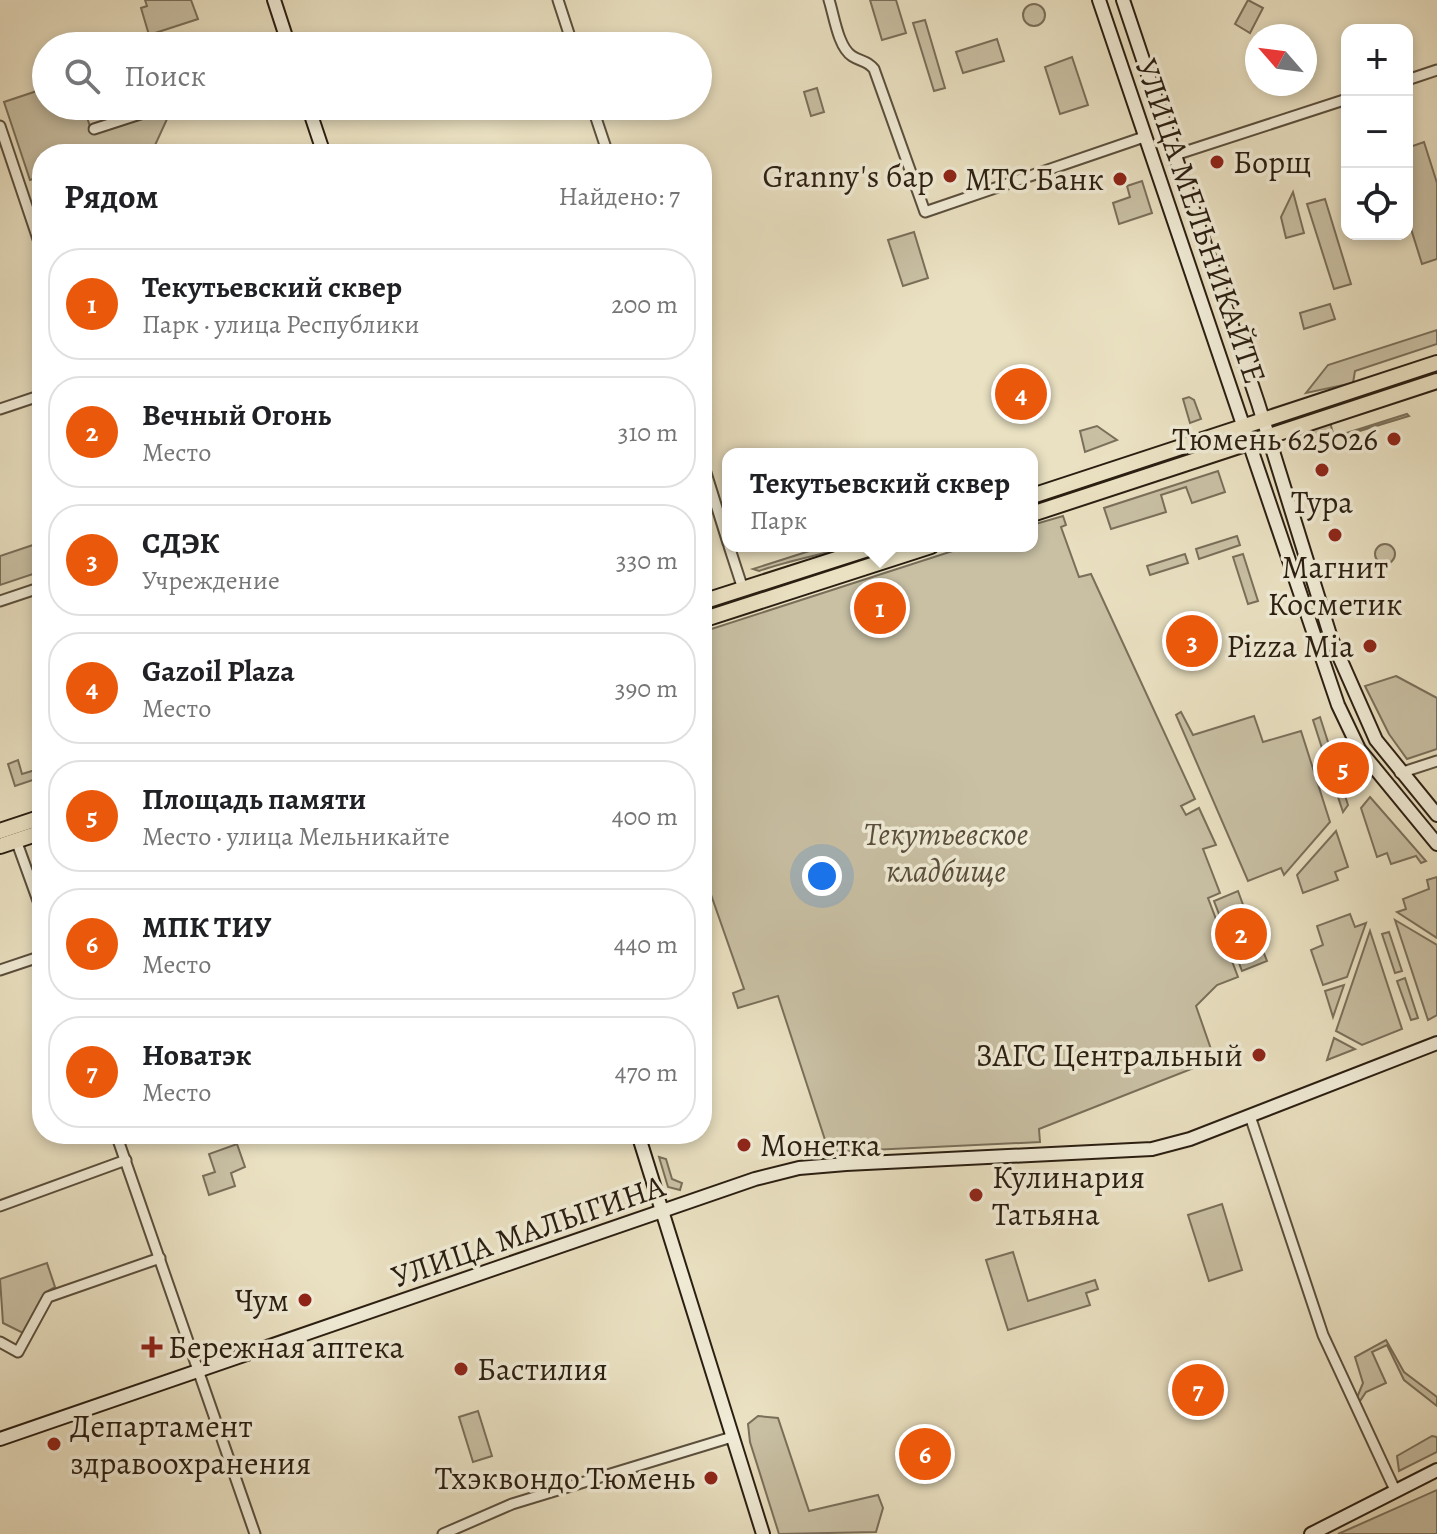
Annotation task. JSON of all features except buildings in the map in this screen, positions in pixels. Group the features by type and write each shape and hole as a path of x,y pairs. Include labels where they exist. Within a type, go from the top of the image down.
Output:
{"main road":[{"path":"1038,494 1437,363"},
{"path":"1038,512 1437,381"},
{"path":"712,599 858,552"},
{"path":"712,617 912,552"},
{"path":"0,831 32,820"},
{"path":"0,846 32,835"}],"street":[{"path":"274,0 284,32"},
{"path":"558,0 568,32"},
{"path":"829,0 845,49 852,57 868,61 874,69 925,212 1144,137"},
{"name":"УЛИЦА МЕЛЬНИКАЙТЕ","path":"1099,0 1338,705 1359,749 1437,844"},
{"name":"УЛИЦА МЕЛЬНИКАЙТЕ","path":"1123,0 1262,418 1331,638 1376,740 1437,815"},
{"path":"1413,78 1437,70"},
{"path":"1175,155 1341,101"},
{"path":"94,129 122,120"},
{"path":"313,120 321,144"},
{"path":"597,120 605,144"},
{"path":"0,126 32,221"},
{"path":"0,409 32,398"},
{"path":"712,492 722,525"},
{"path":"731,552 743,589"},
{"path":"0,601 32,590"},
{"path":"1400,773 1437,761"},
{"path":"16,840 32,884"},
{"path":"0,970 32,959"},
{"path":"1395,1490 1352,1401 1321,1325 1246,1117 1437,1043"},
{"name":"УЛИЦА МАЛЫГИНА","path":"0,1439 755,1179 799,1168 1110,1152 1172,1144 1246,1117"},
{"path":"120,1144 255,1534"},
{"path":"641,1144 763,1534"},
{"path":"0,1206 126,1160"},
{"path":"0,1342 18,1352 48,1297 160,1258"},
{"path":"443,1534 484,1513 732,1437"},
{"path":"1311,1534 1437,1470"},
{"path":"470,1522 474,1534"}],"green space":[{"path":"145,0 191,0 198,19 158,32 148,32 141,8 147,6"},
{"path":"870,0 896,0 906,33 882,40"},
{"path":"1248,0 1263,8 1255,24 1245,24 1245,30 1235,24"},
{"path":"1034,4 1042,7 1045,15 1042,23 1034,26 1026,23 1023,15 1026,7"},
{"path":"925,20 945,88 934,91 913,23"},
{"path":"997,39 1004,61 963,73 956,52"},
{"path":"1072,57 1088,105 1060,114 1045,67"},
{"path":"817,88 824,112 811,116 804,92"},
{"path":"32,93 32,120 88,120 92,132 129,120 167,120 156,144 32,144 30,180 4,102"},
{"path":"1424,142 1437,183 1437,259 1422,264 1413,235 1413,146"},
{"path":"1142,181 1152,213 1119,224 1113,203 1130,197 1127,186"},
{"path":"1293,192 1304,233 1286,238 1281,217"},
{"path":"1325,199 1351,284 1334,289 1307,204"},
{"path":"914,232 928,278 903,286 888,240"},
{"path":"1330,304 1335,319 1304,329 1300,313"},
{"path":"1437,330 1437,344 1355,371 1353,383 1306,393 1328,365"},
{"path":"1189,397 1194,400 1201,419 1190,423 1183,399"},
{"path":"1407,414 1409,416 1320,443 1311,430 1330,422 1334,437"},
{"path":"1097,426 1117,440 1085,452 1080,431"},
{"path":"1218,471 1225,492 1192,503 1186,487 1161,495 1166,512 1111,529 1104,508"},
{"name":"Текутьевское кладбище","path":"1063,516 1066,525 1061,527 1079,577 1091,574 1195,799 1181,806 1186,815 1199,808 1216,845 1203,849 1220,893 1208,898 1238,977 1217,985 1196,1006 1212,1052 1209,1062 1039,1129 1040,1142 829,1152 778,996 738,1008 733,993 744,989 712,898 712,629 949,552 1038,552 1038,523"},
{"path":"1237,536 1240,545 1199,559 1196,549"},
{"path":"1385,544 1392,547 1395,554 1392,561 1385,564 1378,561 1375,554 1378,547"},
{"path":"32,545 32,574 0,585 0,556"},
{"path":"806,552 828,552 759,571 753,569"},
{"path":"1185,554 1188,563 1150,575 1147,566"},
{"path":"1243,554 1258,601 1248,604 1233,557"},
{"path":"1396,676 1437,698 1437,749 1407,759 1389,734 1365,686"},
{"path":"1181,712 1193,735 1254,716 1263,742 1301,731 1330,822 1284,875 1281,868 1248,881 1176,715"},
{"path":"1320,717 1336,767 1329,770 1313,720"},
{"path":"18,760 22,774 32,771 32,780 15,786 8,764"},
{"path":"1339,777 1348,805 1343,812 1332,779"},
{"path":"1370,797 1426,861 1421,863 1416,856 1391,864 1387,853 1377,857 1361,808"},
{"path":"1336,831 1348,867 1335,872 1338,880 1303,893 1297,875"},
{"path":"1437,877 1437,938 1397,912 1406,909 1403,899 1429,889 1427,880"},
{"path":"1238,891 1246,913 1222,922 1214,901"},
{"path":"1350,914 1355,927 1366,923 1347,977 1323,985 1311,950 1323,945 1317,926"},
{"path":"1395,920 1437,945 1437,1015 1428,1020"},
{"path":"1370,931 1402,1029 1362,1045 1336,1031"},
{"path":"1389,932 1402,971 1395,973 1382,934"},
{"path":"1261,946 1267,961 1242,971 1236,955"},
{"path":"1405,978 1418,1018 1411,1020 1397,981"},
{"path":"1344,985 1333,1017 1325,991"},
{"path":"1334,1038 1355,1049 1327,1060"},
{"path":"237,1144 245,1167 231,1173 235,1186 209,1195 203,1176 215,1172 209,1154"},
{"path":"659,1157 666,1159 672,1179 682,1183 680,1190 668,1187"},
{"path":"1222,1204 1242,1270 1209,1281 1188,1215"},
{"path":"1013,1252 1028,1301 1095,1280 1098,1289 1086,1293 1090,1305 1008,1330 986,1260"},
{"path":"47,1263 55,1287 48,1291 25,1334 3,1323 0,1279"},
{"path":"1386,1340 1404,1372 1437,1397 1437,1406 1404,1380 1387,1345 1372,1352 1386,1383 1366,1392 1358,1404 1356,1400 1363,1383 1355,1357"},
{"path":"478,1411 492,1456 473,1462 459,1417"},
{"path":"758,1416 778,1418 809,1511 878,1495 883,1508 876,1532 779,1534 750,1442 748,1424"},
{"path":"1432,1436 1437,1437 1437,1452 1399,1471 1397,1456"},
{"path":"1437,1490 1437,1534 1338,1534"}],"place":[{"name":"Борщ","path":"1217,162"},
{"name":"Granny's бар","path":"950,176"},
{"name":"МТС Банк","path":"1120,179"},
{"name":"Gazoil Plaza","path":"1021,394"},
{"name":"Тюмень 625026","path":"1394,439"},
{"name":"Тура","path":"1322,470"},
{"name":"Магнит Косметик","path":"1335,535"},
{"name":"Текутьевский сквер","path":"880,608"},
{"name":"СДЭК","path":"1192,641"},
{"name":"Pizza Mia","path":"1370,646"},
{"name":"Площадь памяти","path":"1343,768"},
{"name":"Вечный Огонь","path":"1241,934"},
{"name":"ЗАГС Центральный","path":"1259,1055"},
{"name":"Монетка","path":"744,1145"},
{"name":"Кулинария Татьяна","path":"976,1195"},
{"name":"Чум","path":"305,1300"},
{"name":"Бережная аптека","path":"152,1347"},
{"name":"Бастилия","path":"461,1369"},
{"name":"Новатэк","path":"1198,1390"},
{"name":"Департамент здравоохранения","path":"54,1444"},
{"name":"МПК ТИУ","path":"925,1454"},
{"name":"Тхэквондо Тюмень","path":"711,1478"}]}
